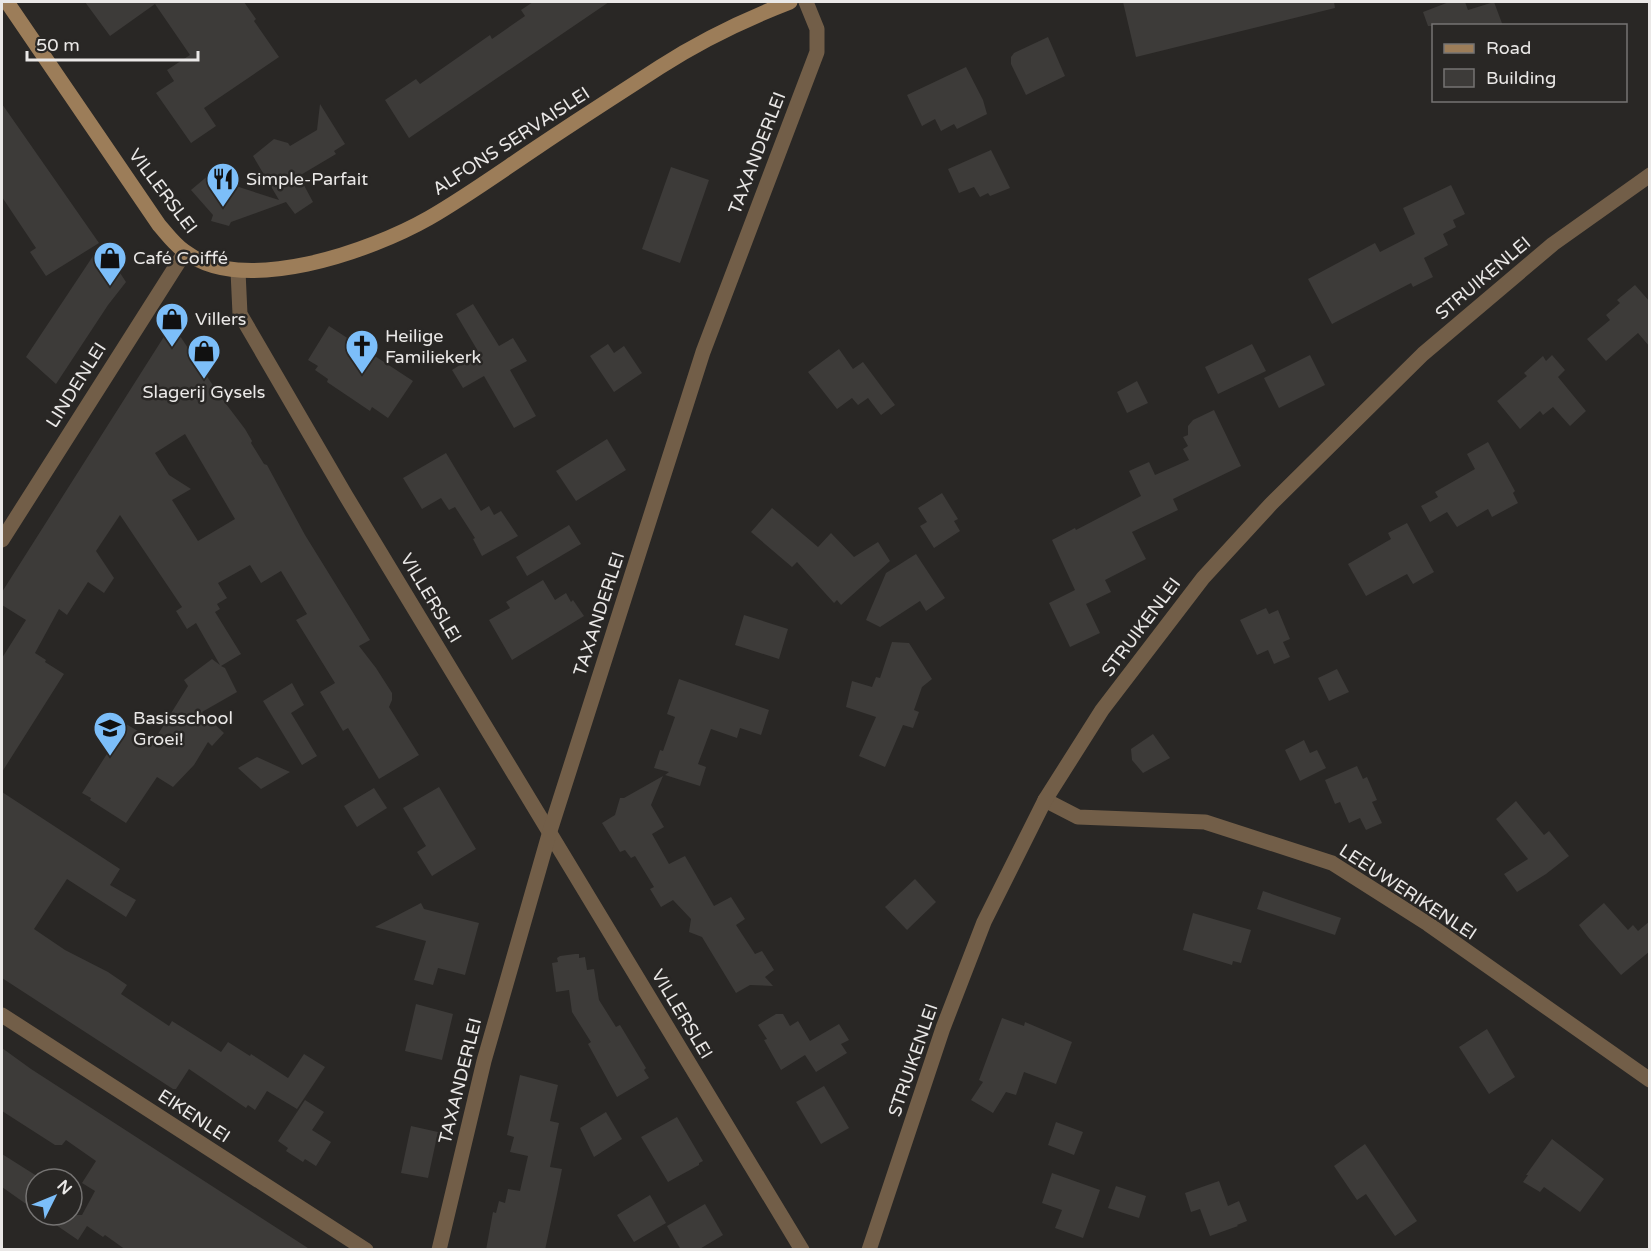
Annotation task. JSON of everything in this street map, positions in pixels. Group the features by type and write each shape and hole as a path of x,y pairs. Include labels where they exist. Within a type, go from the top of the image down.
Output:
{"street":[{"name":"VILLERSLEI","path":"7,2 159,225 185,252 207,262 238,271 240,314 346,496 802,1250"},
{"name":"ALFONS SERVAISLEI","path":"238,271 286,268 346,253 405,230 467,195 663,65 733,27 790,2"},
{"name":"TAXANDERLEI","path":"439,1250 484,1061 550,831 703,352 817,52 817,28 806,2"},
{"name":"STRUIKENLEI","path":"869,1250 944,1028 984,922 1045,800 1102,710 1203,578 1271,504 1423,354 1552,244 1650,176"},
{"name":"LINDENLEI","path":"2,540 185,252"},
{"name":"LEEUWERIKENLEI","path":"1045,800 1078,817 1206,822 1332,863 1428,924 1650,1080"},
{"name":"EIKENLEI","path":"2,1015 366,1250"}],"building":[{"path":"85,2 244,2 279,57 204,108 216,126 191,143 156,93 174,81 167,70 190,55 155,4 110,36"},
{"path":"533,2 609,2 409,138 385,100 416,79 420,84 490,35 492,39 525,16 521,10"},
{"path":"1123,2 1334,2 1335,8 1136,57"},
{"path":"1449,2 1465,2 1468,10 1494,2 1502,24 1432,24 1428,26 1423,12"},
{"path":"1048,37 1065,76 1026,95 1011,64 1011,57 1014,53"},
{"path":"966,67 983,100 987,114 957,129 954,124 941,131 935,119 922,126 907,95"},
{"path":"2,104 99,243 46,276 30,252 36,248 2,197"},
{"path":"320,104 345,144 334,151 336,154 299,176 313,202 295,214 286,202 231,222 229,226 211,221 213,215 191,190 210,174 214,179 279,200 253,156 274,139 288,143 290,146 317,130"},
{"path":"991,150 1010,188 990,196 988,193 980,197 974,187 959,193 948,169"},
{"path":"671,167 709,180 680,263 642,249"},
{"path":"1451,185 1465,214 1453,220 1456,227 1443,234 1448,245 1424,258 1433,277 1413,287 1411,283 1332,324 1308,279 1375,243 1380,252 1415,234 1403,208"},
{"path":"101,244 126,282 108,305 56,384 26,357"},
{"path":"1635,285 1650,302 1650,347 1638,333 1606,361 1587,339 1610,320 1606,315 1620,303 1617,300"},
{"path":"473,304 499,346 513,338 527,361 510,370 536,416 514,428 484,376 463,388 452,370 479,353 456,314"},
{"path":"172,324 245,429 305,535 370,640 359,646 392,693 389,707 419,755 379,779 348,728 343,731 320,692 335,683 296,620 307,614 281,571 261,583 250,565 218,583 227,598 217,604 220,609 215,612 241,654 221,666 225,668 237,692 202,712 224,733 212,746 208,742 194,765 173,787 157,777 126,823 82,793 126,724 155,739 188,686 184,680 212,659 220,665 196,623 187,629 176,611 182,607 120,515 96,551 114,578 104,593 88,582 67,615 59,609 35,653 64,674 2,772 2,658 26,620 2,605 2,592","holes":["185,434 235,519 198,541 172,500 191,489 169,475 155,453"]},
{"name":"Heilige Familiekerk","path":"329,326 413,381 388,418 372,407 370,411 327,382 328,379 315,370 318,366 308,360"},
{"path":"608,344 614,353 624,346 642,373 614,392 590,356"},
{"path":"1252,344 1266,371 1218,394 1205,367"},
{"path":"839,349 853,369 863,362 895,405 881,415 868,398 858,405 852,398 837,409 808,372"},
{"path":"1310,355 1325,385 1279,408 1264,378"},
{"path":"1552,355 1565,370 1558,377 1586,411 1570,426 1553,407 1543,415 1540,411 1520,429 1497,401 1527,376 1524,373 1543,356 1546,361"},
{"path":"1137,381 1148,403 1127,413 1117,392"},
{"path":"1214,410 1241,466 1173,499 1178,510 1132,532 1146,559 1105,580 1111,592 1086,604 1100,633 1070,647 1049,603 1075,590 1052,540 1141,496 1129,471 1149,462 1155,475 1189,460 1183,449 1188,446 1183,437 1188,435 1188,426 1193,420"},
{"path":"607,439 626,470 576,501 556,471"},
{"path":"1488,442 1515,491 1513,493 1518,503 1492,517 1488,509 1457,527 1447,512 1430,522 1421,506 1438,497 1435,492 1475,469 1467,454"},
{"path":"446,453 481,511 489,506 494,515 501,511 518,536 482,556 473,539 475,538 455,507 449,510 441,498 422,509 403,478"},
{"path":"942,493 958,519 954,521 960,531 934,548 920,526 927,522 918,508"},
{"path":"772,508 818,547 831,533 854,557 878,542 890,561 841,605 837,600 834,603 797,562 792,567 751,532"},
{"path":"1407,523 1434,572 1413,584 1407,574 1366,596 1348,564 1391,539 1388,533"},
{"path":"569,525 581,544 527,576 516,557"},
{"path":"916,554 945,598 926,611 920,601 880,627 866,620 886,573"},
{"path":"543,580 555,600 566,593 584,616 512,660 489,620 510,608 506,602"},
{"path":"1266,608 1269,614 1278,610 1290,639 1283,642 1290,657 1274,664 1268,650 1257,655 1240,620"},
{"path":"744,615 788,629 779,659 735,645"},
{"path":"892,642 909,643 932,679 922,687 914,710 919,712 913,728 903,725 885,767 859,756 876,717 846,707 852,681 872,687 876,677 880,678"},
{"path":"1337,669 1349,692 1329,701 1318,678"},
{"path":"679,679 769,710 761,735 740,728 737,738 711,729 698,764 706,767 700,786 665,775 669,772 654,768 660,750 663,751 675,717 667,714"},
{"path":"292,683 304,705 291,713 317,756 302,765 263,701"},
{"path":"1153,734 1170,758 1143,773 1132,760 1131,749"},
{"path":"1304,740 1310,753 1317,750 1326,768 1300,781 1285,750"},
{"path":"257,757 290,772 261,789 238,768"},
{"path":"1357,766 1363,779 1367,777 1377,800 1372,802 1382,823 1366,830 1360,818 1349,823 1340,802 1335,804 1325,780"},
{"path":"663,776 651,805 664,827 652,834 669,864 685,856 714,906 731,897 745,919 736,925 755,954 762,951 774,970 765,977 773,986 750,985 736,993 702,937 689,932 691,919 673,900 661,907 650,889 654,887 635,856 631,858 625,850 620,852 602,823 615,815 620,798 624,798"},
{"path":"439,787 476,849 432,876 417,852 426,846 403,808"},
{"path":"374,788 387,808 357,827 344,806"},
{"path":"2,792 120,869 110,885 136,900 126,917 67,879 34,929 65,950 108,972 127,985 121,994 169,1026 172,1021 221,1052 228,1042 288,1078 304,1054 325,1067 297,1109 267,1091 255,1110 248,1105 246,1108 189,1069 176,1089 173,1089 2,978"},
{"path":"1516,801 1544,835 1549,831 1569,856 1517,892 1504,874 1528,859 1496,819"},
{"path":"915,879 936,902 907,930 885,907"},
{"path":"1263,891 1341,918 1335,935 1257,909"},
{"path":"421,903 424,909 479,923 465,975 438,968 433,985 414,980 426,941 375,927"},
{"path":"1604,903 1628,930 1633,925 1638,931 1650,921 1650,951 1621,975 1579,925"},
{"path":"1193,913 1251,930 1241,963 1233,961 1232,965 1183,950"},
{"path":"579,954 579,958 585,957 587,970 594,969 599,1000 616,1027 620,1025 646,1068 644,1070 649,1078 617,1097 588,1044 591,1042 572,1012 569,990 556,992 552,963 558,962 557,958 560,956"},
{"path":"416,1004 453,1014 442,1060 405,1051"},
{"path":"776,1014 783,1014 790,1026 798,1021 810,1041 839,1024 849,1040 841,1044 847,1053 816,1072 805,1055 781,1070 758,1025"},
{"path":"1002,1018 1024,1026 1025,1022 1072,1042 1056,1084 1024,1072 1016,1095 1006,1092 993,1113 971,1100 983,1082 979,1080"},
{"path":"1487,1029 1515,1077 1489,1094 1459,1047"},
{"path":"2,1048 311,1250 126,1250 87,1226 78,1240 59,1227 84,1227 84,1211 95,1191 84,1184 84,1180 96,1161 66,1140 62,1145 55,1145 2,1111"},
{"path":"520,1075 558,1085 550,1121 559,1123 550,1167 562,1169 545,1250 486,1250 493,1212 496,1213 499,1201 505,1203 508,1189 520,1191 528,1156 510,1152 514,1137 507,1135"},
{"path":"824,1086 849,1128 821,1144 796,1102"},
{"path":"305,1100 324,1112 312,1130 331,1142 316,1166 305,1159 303,1162 286,1151 288,1148 278,1141"},
{"path":"606,1112 622,1139 594,1157 580,1128"},
{"path":"677,1117 703,1161 668,1182 641,1137"},
{"path":"1056,1122 1083,1132 1074,1155 1048,1145"},
{"path":"411,1126 438,1132 428,1178 401,1173"},
{"path":"1552,1139 1604,1179 1580,1212 1544,1187 1540,1192 1523,1182"},
{"path":"1365,1144 1417,1221 1395,1236 1366,1194 1357,1200 1334,1166"},
{"path":"2,1154 24,1168 24,1203 2,1187"},
{"path":"1052,1173 1100,1190 1083,1238 1055,1228 1062,1210 1042,1203"},
{"path":"1219,1181 1228,1206 1239,1201 1247,1221 1210,1236 1200,1209 1191,1212 1185,1193"},
{"path":"1116,1186 1146,1196 1139,1218 1108,1208"},
{"path":"650,1195 666,1223 634,1242 617,1215"},
{"path":"705,1204 723,1235 698,1250 681,1250 667,1226"}],"place":[{"name":"Simple-Parfait","path":"223,208"},
{"name":"Café Coiffé","path":"110,287"},
{"name":"Villers","path":"172,348"},
{"name":"Heilige Familiekerk","path":"362,375"},
{"name":"Slagerij Gysels","path":"204,380"},
{"name":"Basisschool Groei!","path":"110,757"}]}
